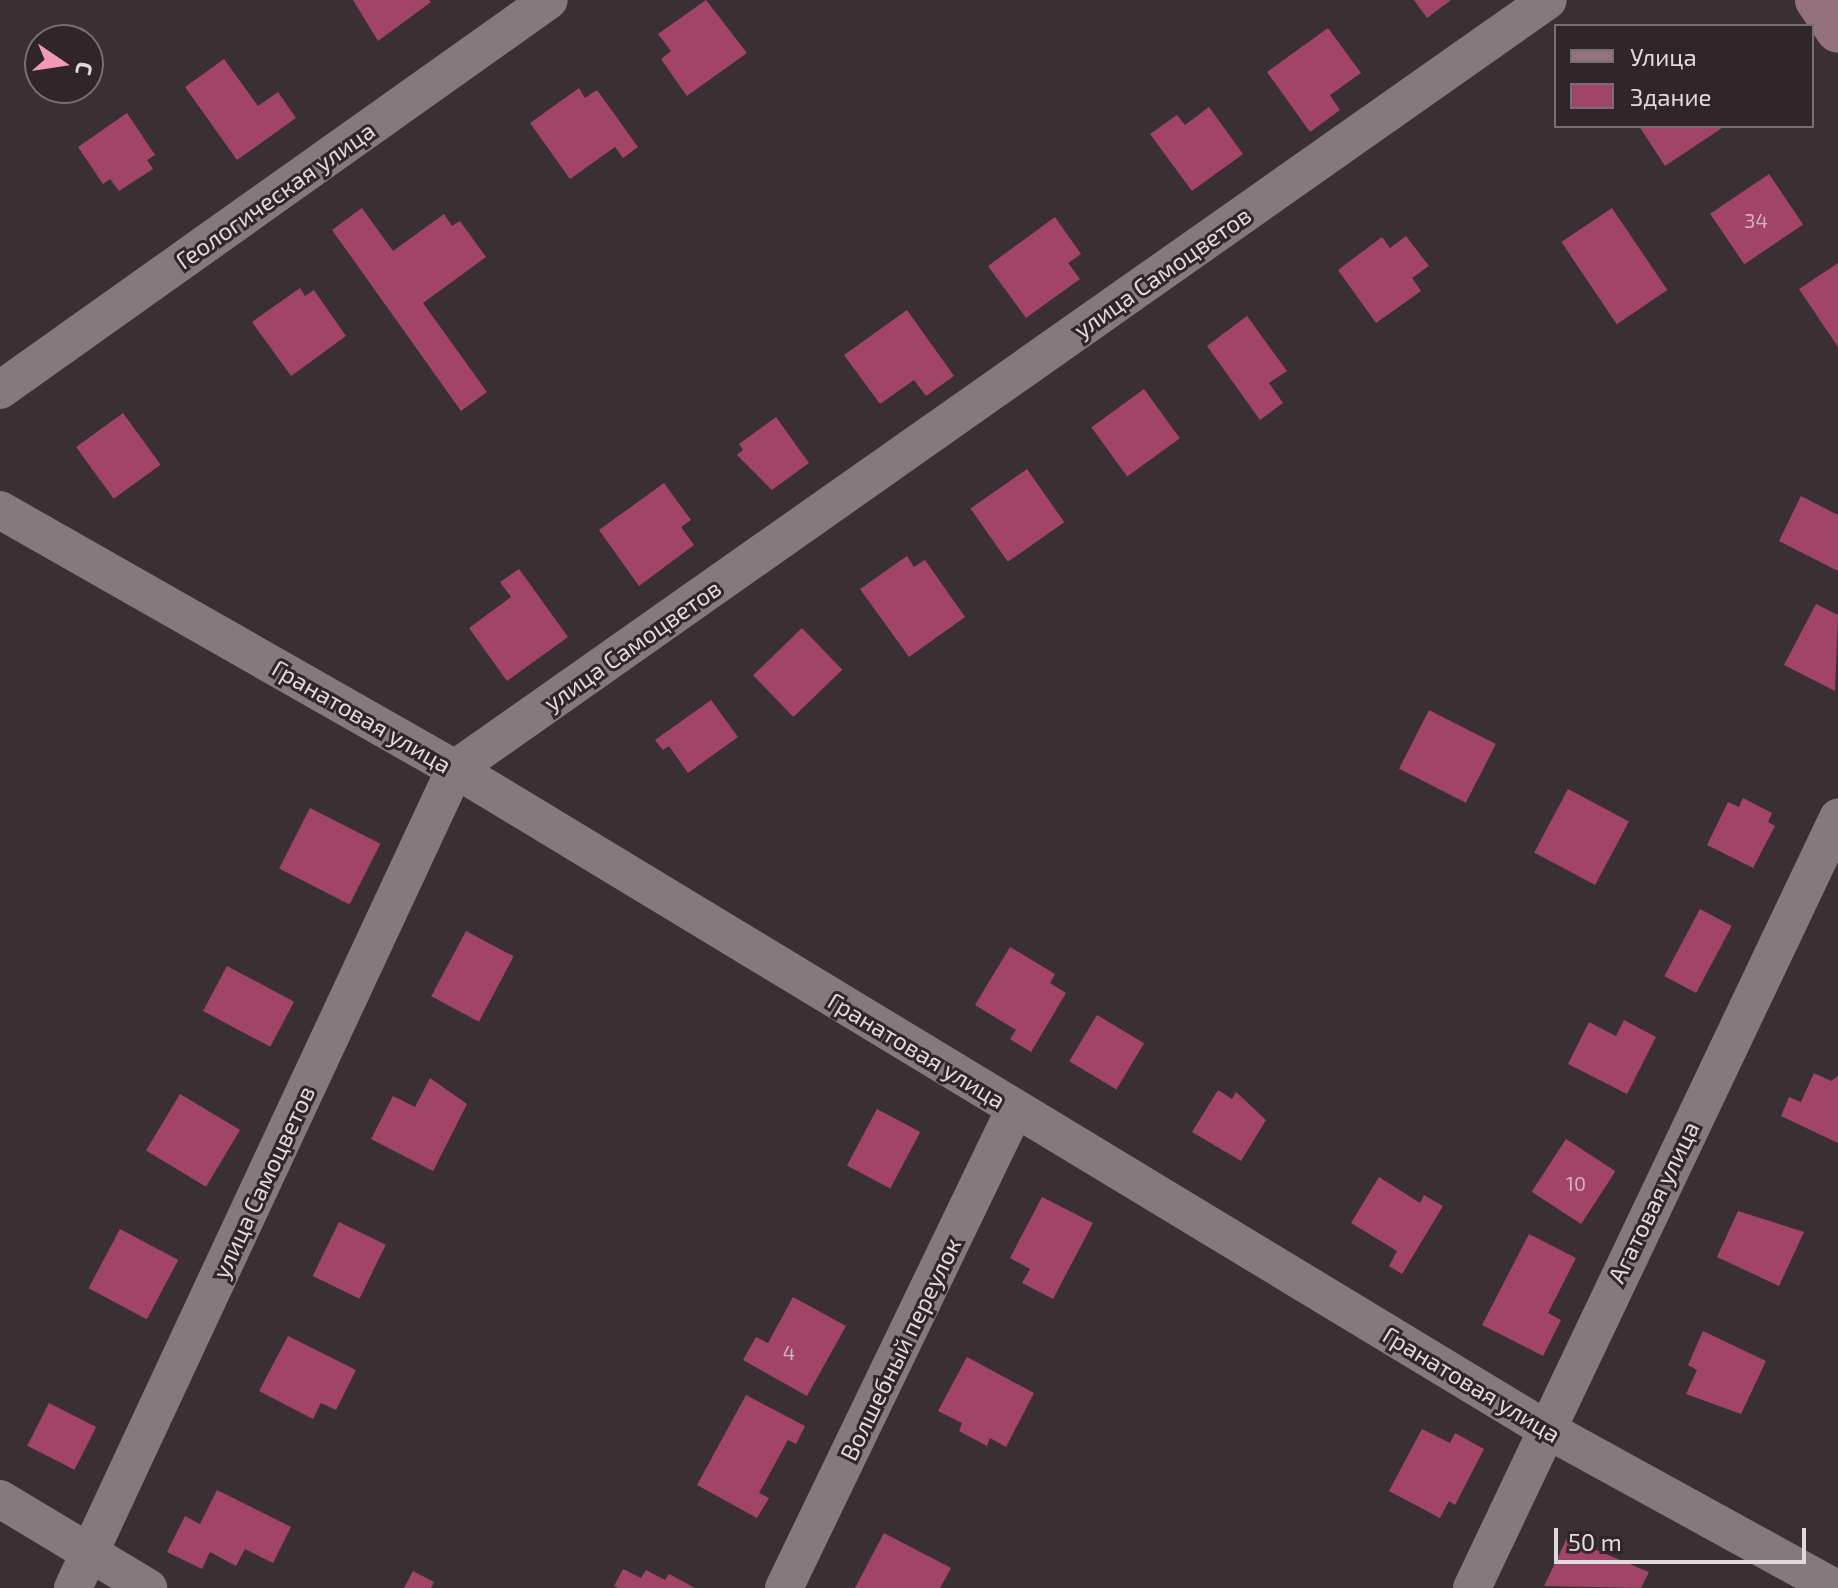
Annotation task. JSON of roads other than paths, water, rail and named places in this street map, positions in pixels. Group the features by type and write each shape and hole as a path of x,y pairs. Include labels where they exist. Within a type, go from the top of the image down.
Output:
{"street":[{"name":"Геологическая улица","path":"0,390 549,0"},
{"name":"улица Самоцветов","path":"73,1588 455,769 1548,0"},
{"path":"1817,0 1838,31"},
{"name":"Гранатовая улица","path":"0,510 455,769 1544,1428 1835,1588"},
{"name":"Агатовая улица","path":"1472,1588 1544,1428 1838,818"},
{"name":"Волшебный переулок","path":"784,1588 1015,1109"},
{"path":"0,1499 148,1588"}]}
